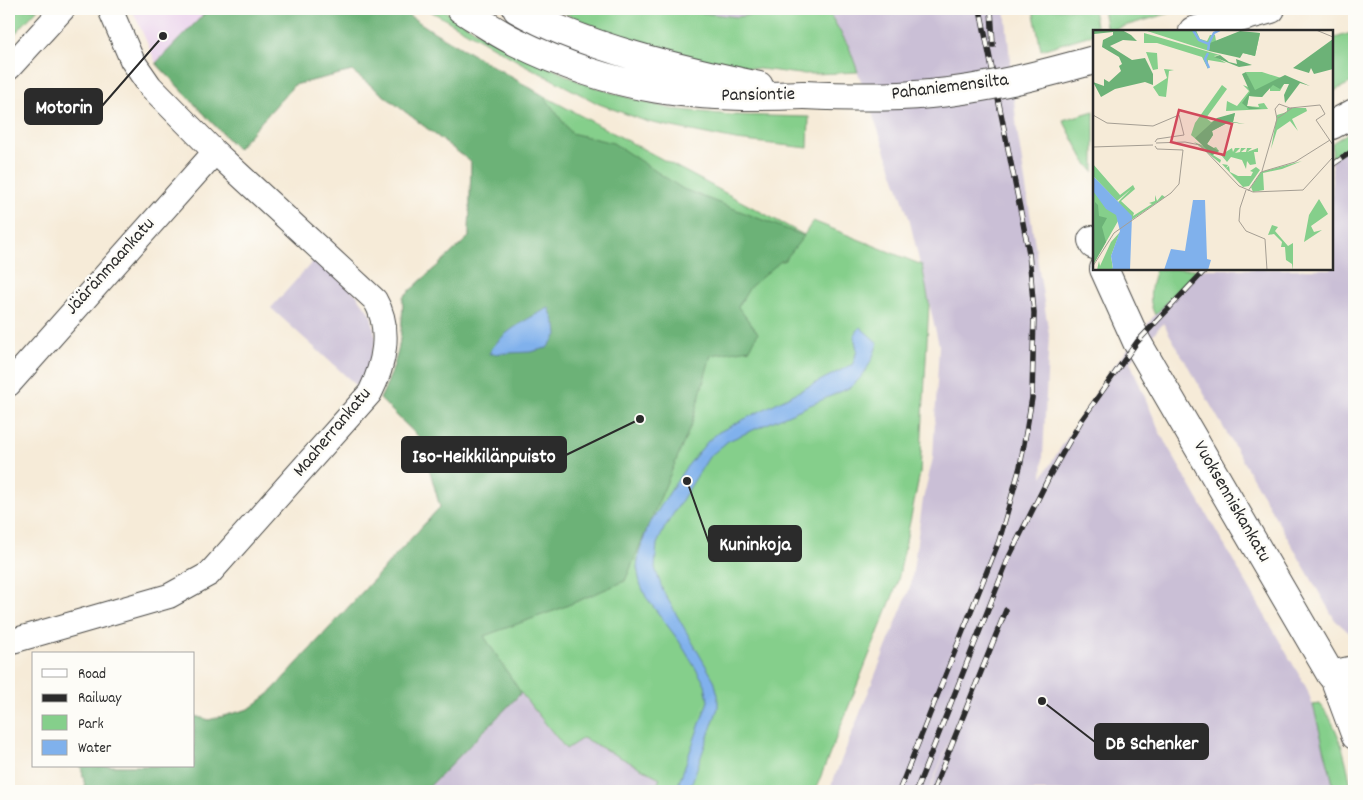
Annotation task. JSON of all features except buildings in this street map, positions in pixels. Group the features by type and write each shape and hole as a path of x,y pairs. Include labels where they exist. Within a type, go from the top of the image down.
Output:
{"main road":[{"name":"Pansiontie","path":"461,9 514,41 551,58 638,86 689,95 724,97 804,95"},
{"name":"Pansiontie","path":"517,9 559,30 613,48 736,81 804,95"},
{"path":"1197,30 1271,9"},
{"name":"Pahaniemensilta","path":"804,95 853,97 929,94 1029,78 1093,60"},
{"path":"1333,124 1354,113"},
{"name":"Vuoksenniskankatu","path":"1104,270 1141,348 1342,673"}],"street":[{"path":"9,68 63,9"},
{"name":"Maaherrankatu","path":"9,642 169,596 209,574 370,393 378,378 381,367 385,326 376,300 215,152 150,86 132,60 110,9"},
{"name":"Jääränmaankatu","path":"9,384 215,152"},
{"name":"Vuoksenniskankatu","path":"1342,673 1354,737"}],"shaded area":[{"path":"132,9 209,9 156,63"},
{"path":"669,9 762,9 755,14 737,17"},
{"path":"827,9 1005,9 1017,130 1049,334 1042,477 1111,370 1155,315 1198,270 1333,270 1333,157 1354,145 1354,637 1335,620 1163,323 1130,362 1161,435 1306,687 1317,716 1335,791 930,791 979,666 929,791 829,791 911,585 923,499 933,458 939,345 909,218 849,47"},
{"path":"316,258 356,294 371,315 376,339 367,373 357,386 271,308"},
{"path":"521,693 565,748 583,738 660,778 655,791 425,791"}],"green space":[{"path":"9,9 38,9 9,40"},
{"path":"209,9 399,9 434,32 544,96 804,235 813,221 922,265 929,303 920,473 897,585 815,791 655,791 660,778 583,738 566,749 521,693 425,791 86,791 81,768 195,768 195,716 209,720 249,709 269,694 440,507 421,439 380,399 391,373 398,349 402,325 403,297 469,237 471,162 352,71 294,85 237,149 156,63"},
{"path":"209,9 399,9 434,32 544,96 571,133 613,143 683,189 804,236 784,261 781,261 750,287 738,307 758,333 750,349 711,355 692,423 625,581 559,609 484,636 521,693 425,791 86,791 81,768 195,768 195,716 209,720 249,709 269,694 440,507 421,439 380,399 391,373 398,349 402,325 403,297 469,237 471,162 352,71 294,85 237,149 156,63"},
{"path":"427,9 442,9 479,33 580,82 619,95 671,109 731,115 809,117 808,148 736,140 648,122 599,104 523,64"},
{"path":"555,9 669,9 737,17 755,14 762,9 827,9 849,47 858,72 801,74 705,60 654,48 630,40"},
{"path":"1033,9 1093,9 1097,30 1093,30 1093,34 1041,50"},
{"path":"1103,9 1184,9 1110,30 1107,30"},
{"path":"1354,32 1354,81 1333,92 1333,39"},
{"path":"1093,111 1093,171 1084,160 1063,120"},
{"path":"1354,129 1354,145 1333,157 1333,142"},
{"path":"1156,270 1198,270 1155,315 1150,298"},
{"path":"1320,704 1333,723 1345,756 1352,791 1335,791 1313,705"}],"water":[{"path":"549,308 556,326 557,335 547,348 530,352 489,354 499,340 507,333 524,321"},
{"path":"860,327 878,343 860,379 849,388 728,441 709,457 665,527 657,544 655,568 663,591 714,680 718,695 718,708 689,791 676,791 708,701 705,684 679,641 646,597 640,583 637,567 639,553 648,526 684,470 708,441 719,432 853,364 857,350 854,336"}],"railway":[{"path":"899,791 999,541 1020,467 1032,398 1034,313 1029,253 980,9"},
{"path":"991,9 993,45"},
{"path":"1333,164 1354,150"},
{"path":"916,791 1009,557 1050,475 1081,421 1137,342 1205,270"},
{"path":"933,791 1006,610"}],"place":[{"name":"Motorin","path":"163,36"},
{"name":"Iso-Heikkilänpuisto","path":"640,419"},
{"name":"Kuninkoja","path":"687,481"},
{"name":"DB Schenker","path":"1042,701"}]}
